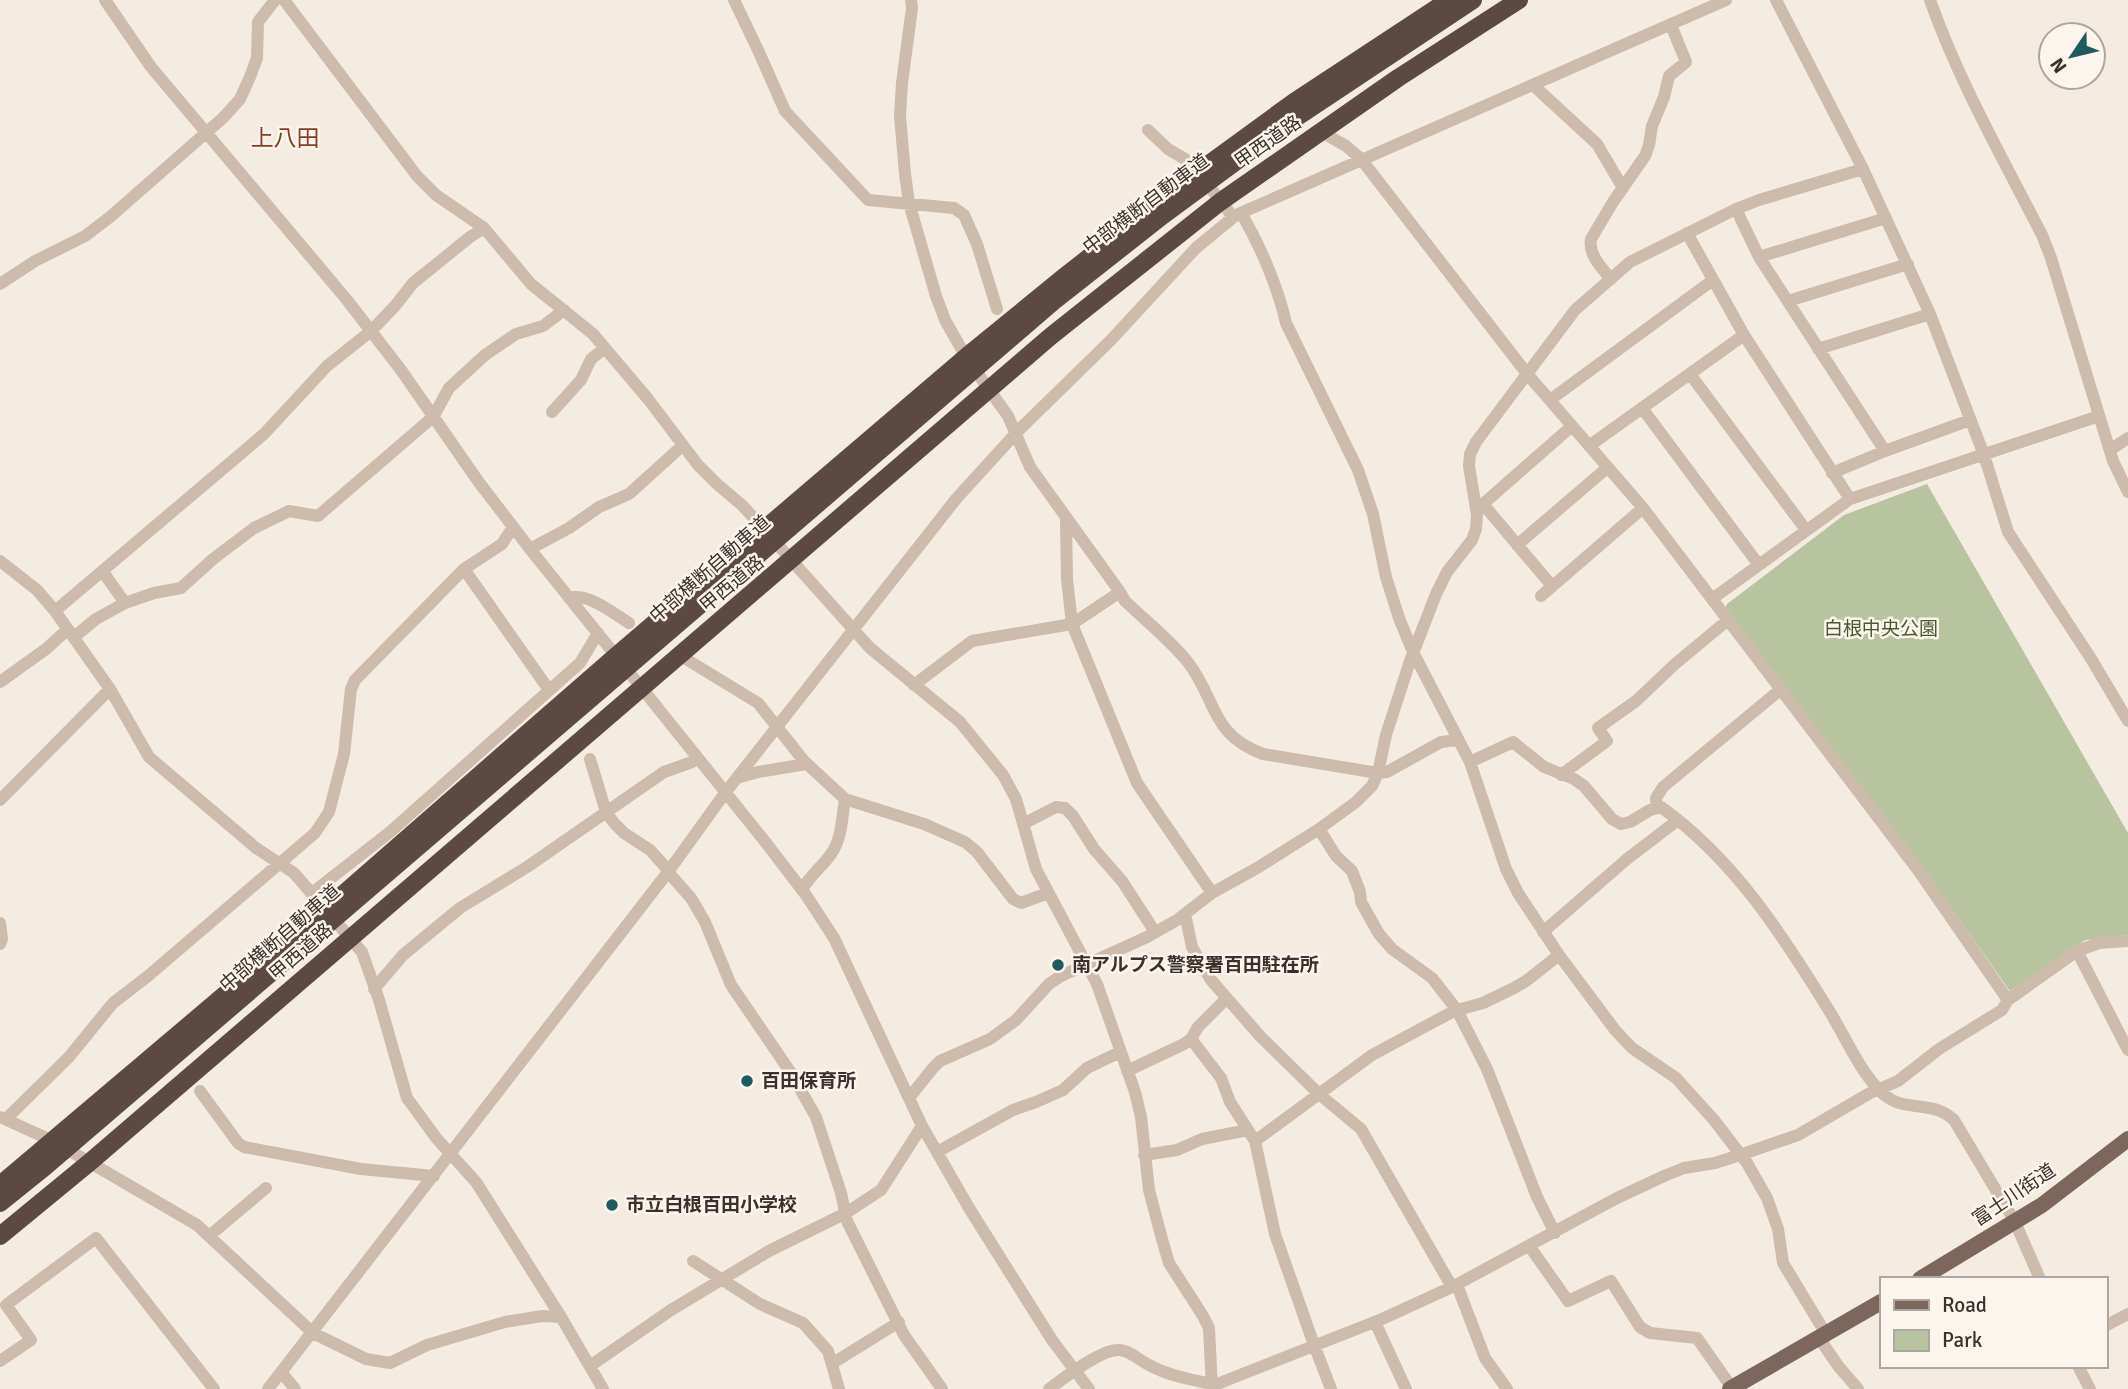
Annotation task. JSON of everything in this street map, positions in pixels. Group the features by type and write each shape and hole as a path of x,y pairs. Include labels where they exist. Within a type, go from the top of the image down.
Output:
{"highway":[{"name":"甲西道路","path":"0,1185 326,910 616,656 1063,277 1294,102 1449,0"},
{"name":"中部横断自動車道","path":"0,1194 1049,296 1160,208 1283,117 1459,0"},
{"name":"中部横断自動車道","path":"0,1203 1054,301 1162,216 1288,123 1473,0"},
{"name":"甲西道路","path":"0,1236 681,656 988,388 1220,202 1320,131 1519,0"}],"main road":[{"name":"富士川街道","path":"1923,1277 2042,1205 2128,1139"},
{"path":"1731,1388 1880,1303"}],"street":[{"path":"105,0 150,67 347,300 513,527 802,890 834,938 922,1126 969,1208 1052,1340 1089,1389"},
{"path":"0,284 35,261 85,236 224,117 240,99 257,58 258,22 275,0"},
{"path":"284,0 417,176 436,195 484,229 531,284 593,334 648,399 682,446 716,484 743,506 875,653 960,722 1003,775 1016,799 1036,869 1097,984 1135,1092 1141,1117 1149,1190 1169,1263 1209,1328 1212,1386"},
{"path":"734,0 785,111 868,200 954,208 964,215 985,265 998,309"},
{"path":"912,0 900,116 909,203 936,296 966,358 1008,416 1030,467 1125,601 1186,660 1199,678 1219,722 1231,737 1245,748 1263,754 1378,773 1387,772 1441,742 1458,740"},
{"path":"268,1389 668,871 725,793 956,499 1016,433 1111,340 1196,248 1237,215 1726,0"},
{"path":"1776,0 1863,169 1930,314 1984,455 2008,532 2128,720"},
{"path":"1930,0 1960,76 2042,235 2110,450 2128,492"},
{"path":"1611,279 1593,256 1591,239 1645,156 1669,76 1686,62 1671,25"},
{"path":"1533,85 1597,144 1623,188"},
{"path":"1148,131 1168,149 1190,162 1220,202 1252,231 1282,306 1286,323 1358,470 1373,514 1386,577 1413,652 1470,762 1506,869 1543,932 1615,1030 1633,1048 1676,1078 1714,1120 1740,1155 1767,1198 1778,1230 1783,1263 1839,1367 1858,1389"},
{"path":"1320,131 1346,146 1361,159 1528,375 1643,508 1918,870 2008,1000"},
{"path":"909,1098 940,1061 990,1039 1016,1020 1049,984 1155,932 1185,914 1212,893 1319,830 1364,794 1372,786 1378,773 1386,736 1413,652 1447,572 1472,540 1476,529 1479,504 1469,466 1469,454 1576,310 1630,262 1687,233 1759,200 1863,169"},
{"path":"1737,209 1759,257 1885,451"},
{"path":"1759,257 1886,218"},
{"path":"55,611 264,434 327,366 396,306 414,283 470,237 484,229"},
{"path":"1687,233 1744,335 1850,499"},
{"path":"1788,301 1908,264"},
{"path":"1550,400 1713,280"},
{"path":"0,682 70,633 125,603 154,593 181,589 213,559 254,528 289,511 318,516 433,417 449,388 485,355 516,334 543,326 564,310"},
{"path":"1818,349 1930,314"},
{"path":"1589,446 1744,335"},
{"path":"552,412 581,380 590,359 604,348"},
{"path":"1690,373 1806,530"},
{"path":"1642,408 1759,565"},
{"path":"1712,599 1850,499 2099,416"},
{"path":"1832,474 1885,451 1970,420"},
{"path":"1479,504 1572,426"},
{"path":"2110,450 2128,438"},
{"path":"530,549 569,528 599,507 629,494 682,446"},
{"path":"1517,545 1607,468"},
{"path":"1479,504 1552,586"},
{"path":"1541,596 1643,508"},
{"path":"1066,517 1067,579 1072,624 1137,783 1212,893"},
{"path":"513,527 502,544 464,569 355,680 351,689 344,754 328,812 315,833 113,1003 69,1057 3,1118 53,1141 197,1225 313,1333 366,1359 390,1363 427,1345 505,1322 542,1316 561,1317"},
{"path":"0,561 37,590 55,611 110,689 149,757 256,848 294,873 362,952 407,1098 450,1155 476,1182 603,1389"},
{"path":"464,569 549,690"},
{"path":"103,572 125,603"},
{"path":"914,685 972,641 1072,624 1120,593"},
{"path":"569,598 576,596 596,603 629,623"},
{"path":"1561,775 1607,741 1598,728 1636,701 1728,620"},
{"path":"312,893 390,832 580,663 598,633"},
{"path":"681,656 758,703 806,764 845,799 925,824 965,842 977,852 1013,899 1021,903 1048,893"},
{"path":"0,800 110,689"},
{"path":"1657,808 1656,798 1663,787 1781,689"},
{"path":"1470,762 1513,742 1544,767 1584,786 1612,819 1621,824 1630,822 1661,807 1725,862 1756,900 1878,1089 1902,1104 1935,1108 1944,1111 1954,1120 2015,1222 2039,1277"},
{"path":"374,989 403,955 460,908 527,867 664,772 698,758"},
{"path":"590,759 606,812 624,833 650,850 691,898 705,922 731,985 791,1073 816,1117 847,1221 904,1335 942,1389"},
{"path":"737,778 806,764"},
{"path":"802,890 831,854 841,828 845,799"},
{"path":"1023,824 1056,807 1065,808 1094,849 1122,881 1155,932"},
{"path":"1543,932 1626,859 1678,820"},
{"path":"1319,830 1336,856 1352,871 1361,902 1379,934 1392,949 1432,978 1457,1010 1487,1069 1537,1197 1555,1233"},
{"path":"1185,914 1192,947 1201,965 1226,999 1319,1094 1361,1129 1454,1286 1485,1358 1507,1389"},
{"path":"0,923 0,944"},
{"path":"1049,1389 1106,1353 1120,1350 1182,1379 1212,1386 1375,1322 1454,1286 1664,1176 1684,1168 1714,1163 1798,1135 1878,1089 1898,1081 1939,1049 2002,1010 2008,1000 2077,951 2099,943 2128,941"},
{"path":"2077,951 2128,1050"},
{"path":"1144,1155 1177,1150 1202,1139 1251,1136 1319,1094 1372,1055 1457,1010 1483,1003 1514,988 1559,955"},
{"path":"1127,1071 1191,1039 1198,1027 1226,999"},
{"path":"1191,1039 1221,1078 1230,1102 1251,1136 1275,1234 1331,1389"},
{"path":"937,1152 1013,1110 1063,1090 1087,1068 1120,1052"},
{"path":"200,1091 238,1143 244,1147 361,1169 434,1176"},
{"path":"590,1366 671,1310 769,1251 846,1213 881,1190 922,1126"},
{"path":"209,1236 266,1188"},
{"path":"0,1361 31,1340 6,1305 96,1238 214,1389"},
{"path":"1530,1247 1567,1301 1611,1281 1640,1327 1650,1333 1697,1338 1731,1388"},
{"path":"693,1261 760,1304 803,1323 828,1351 839,1389"},
{"path":"2107,1325 2128,1314"},
{"path":"833,1363 899,1322"},
{"path":"1375,1322 1406,1389"},
{"path":"2079,1368 2090,1389"},
{"path":"282,1373 295,1389"}],"green space":[{"name":"白根中央公園","path":"1927,484 2128,833 2128,935 2085,940 2010,991 1925,871 1725,609 1727,604 1844,515"}],"place":[{"name":"南アルプス警察署百田駐在所","path":"1058,965"},
{"name":"百田保育所","path":"747,1081"},
{"name":"市立白根百田小学校","path":"612,1205"}],"district":[{"name":"上八田","path":"285,138"}]}
